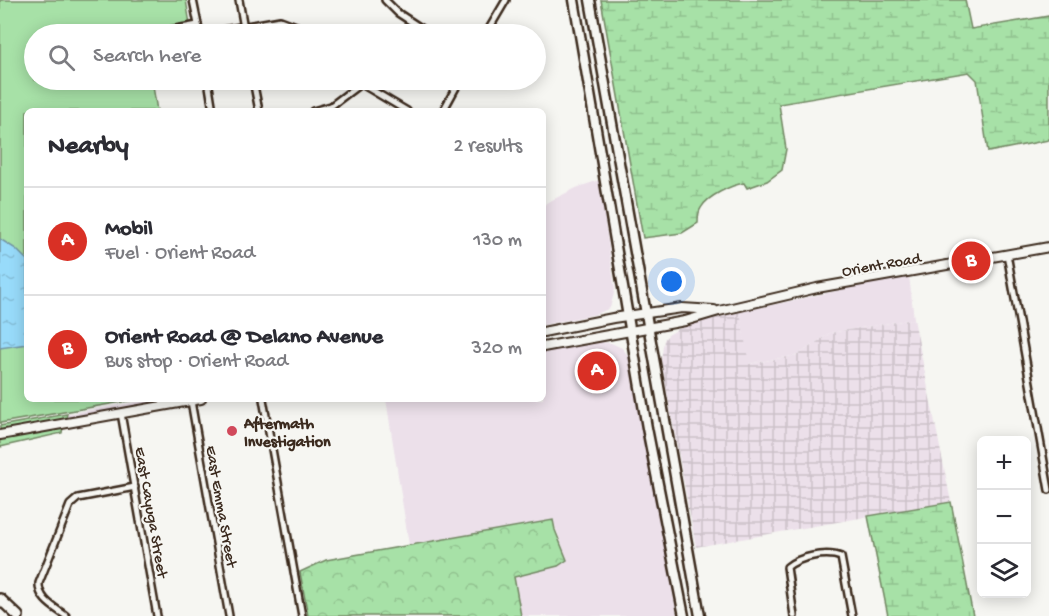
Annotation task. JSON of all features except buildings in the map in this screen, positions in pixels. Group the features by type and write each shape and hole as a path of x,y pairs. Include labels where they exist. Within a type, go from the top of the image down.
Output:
{"highway":[{"path":"0,599 18,616"}],"main road":[{"path":"574,0 648,434 684,616"},
{"path":"590,0 644,314 700,616"}],"street":[{"path":"193,0 198,24"},
{"path":"239,0 243,24"},
{"path":"385,0 398,13 415,24"},
{"path":"492,24 507,0"},
{"path":"259,24 280,20 290,24"},
{"path":"210,90 213,108"},
{"path":"256,90 259,108"},
{"path":"324,108 331,106 349,90"},
{"path":"372,90 402,108"},
{"path":"445,108 455,90"},
{"name":"Orient Road","path":"546,346 685,321 817,288 1049,247"},
{"path":"1007,254 1049,490"},
{"name":"Orient Road","path":"546,331 682,308 719,311"},
{"path":"0,435 185,402"},
{"name":"East Emma Street","path":"191,402 229,616"},
{"path":"264,402 302,616"},
{"name":"East Cayuga Street","path":"122,413 157,616"},
{"path":"1040,440 1049,438"},
{"path":"66,616 41,596 38,590 70,505 78,498 135,487"},
{"path":"794,616 786,567 795,561 832,554 842,557 852,616"}],"shaded area":[{"path":"599,180 615,289 610,308 597,314 546,324 546,203 576,188"},
{"path":"909,275 914,319 830,333 798,355 748,364 740,312"},
{"path":"740,312 749,364 798,355 830,333 914,319 951,502 696,547 661,360 664,340 668,335 684,326"},
{"path":"599,342 611,343 622,348 630,358 677,616 521,616 514,577 558,566 567,560 553,520 409,545 386,402 546,402 546,351"},
{"path":"137,402 166,402 65,421 67,414"}],"green space":[{"path":"0,0 186,0 190,24 24,24 24,90 154,90 157,108 24,108 24,402 122,402 0,423"},
{"path":"601,0 965,0 971,29 1049,16 1049,140 988,152 977,80 969,72 779,104 786,149 782,170 767,181 747,188 744,183 739,184 714,195 700,210 698,223 682,233 643,238"},
{"path":"67,414 65,421 0,431 0,426"},
{"path":"63,427 62,433 0,447 0,438"},
{"path":"951,502 973,616 888,616 868,516"},
{"path":"553,520 567,560 558,566 514,577 521,616 308,616 300,572 326,560"}],"water":[{"path":"0,239 24,257 24,344 0,348"}],"place":[{"name":"Orient Road @ Delano Avenue","path":"971,261"},
{"name":"Mobil","path":"597,371"},
{"name":"Aftermath Investigation","path":"232,431"}]}
